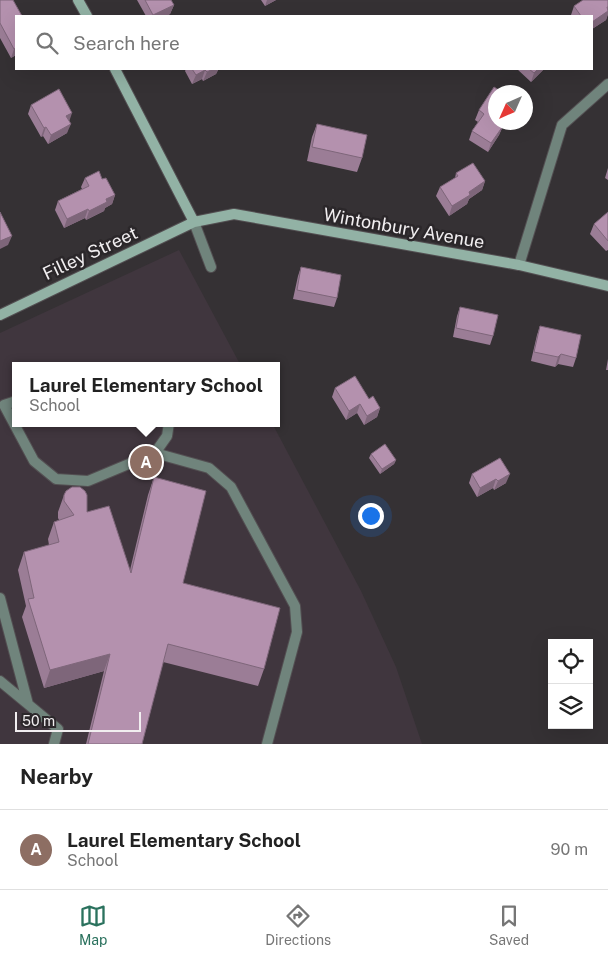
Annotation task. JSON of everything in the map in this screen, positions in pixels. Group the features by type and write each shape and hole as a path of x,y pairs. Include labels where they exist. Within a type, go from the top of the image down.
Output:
{"street":[{"path":"78,0 86,15"},
{"path":"116,70 194,222 210,267"},
{"path":"519,265 562,125 608,84"},
{"name":"Wintonbury Avenue","path":"194,222 216,216 234,214 519,265 608,286"},
{"name":"Filley Street","path":"0,314 194,222"},
{"path":"1,402 12,422"},
{"path":"15,427 34,461 56,479 88,481 155,453 167,436 168,427"},
{"path":"155,453 210,468 232,487 295,606 297,632 267,744"},
{"path":"0,598 28,704"},
{"path":"0,681 58,729 54,744"}],"shaded area":[{"path":"179,250 239,362 12,362 12,427 274,427 361,591 396,667 422,744 0,744 0,333"}],"building":[{"path":"0,0 13,0 21,15 15,15 15,48 14,49 0,23"},
{"path":"145,0 171,0 174,5 153,15"},
{"path":"583,0 608,0 608,11 593,21 593,15 580,15 574,6"},
{"path":"193,70 205,70 196,75"},
{"path":"59,89 72,113 66,116 71,124 51,135 46,127 44,128 31,105"},
{"path":"488,96 488,130 500,130 491,143 472,131 484,114 479,110"},
{"path":"317,124 367,135 362,158 312,147"},
{"path":"473,163 485,181 469,192 470,195 452,206 440,187 458,176 456,173"},
{"path":"99,171 102,179 106,178 115,195 106,199 107,202 89,211 88,209 67,219 58,201 89,186 85,178"},
{"path":"0,212 12,236 0,241"},
{"path":"608,212 608,241 594,224"},
{"path":"301,267 341,275 337,298 297,290"},
{"path":"460,307 498,315 493,336 456,328"},
{"path":"540,326 581,335 576,358 561,354 558,357 534,352"},
{"path":"355,376 369,399 373,396 380,408 367,416 360,404 349,411 335,388"},
{"path":"385,444 396,460 382,469 371,454"},
{"path":"500,458 510,474 480,488 472,474"},
{"path":"154,477 206,491 183,583 280,608 264,669 168,644 142,744 88,744 110,654 50,670 28,599 34,598 24,552 59,542 54,522 74,515 64,501 64,495 72,487 80,487 87,495 87,512 109,506 131,573"}],"place":[{"name":"Laurel Elementary School","path":"146,462"}]}
